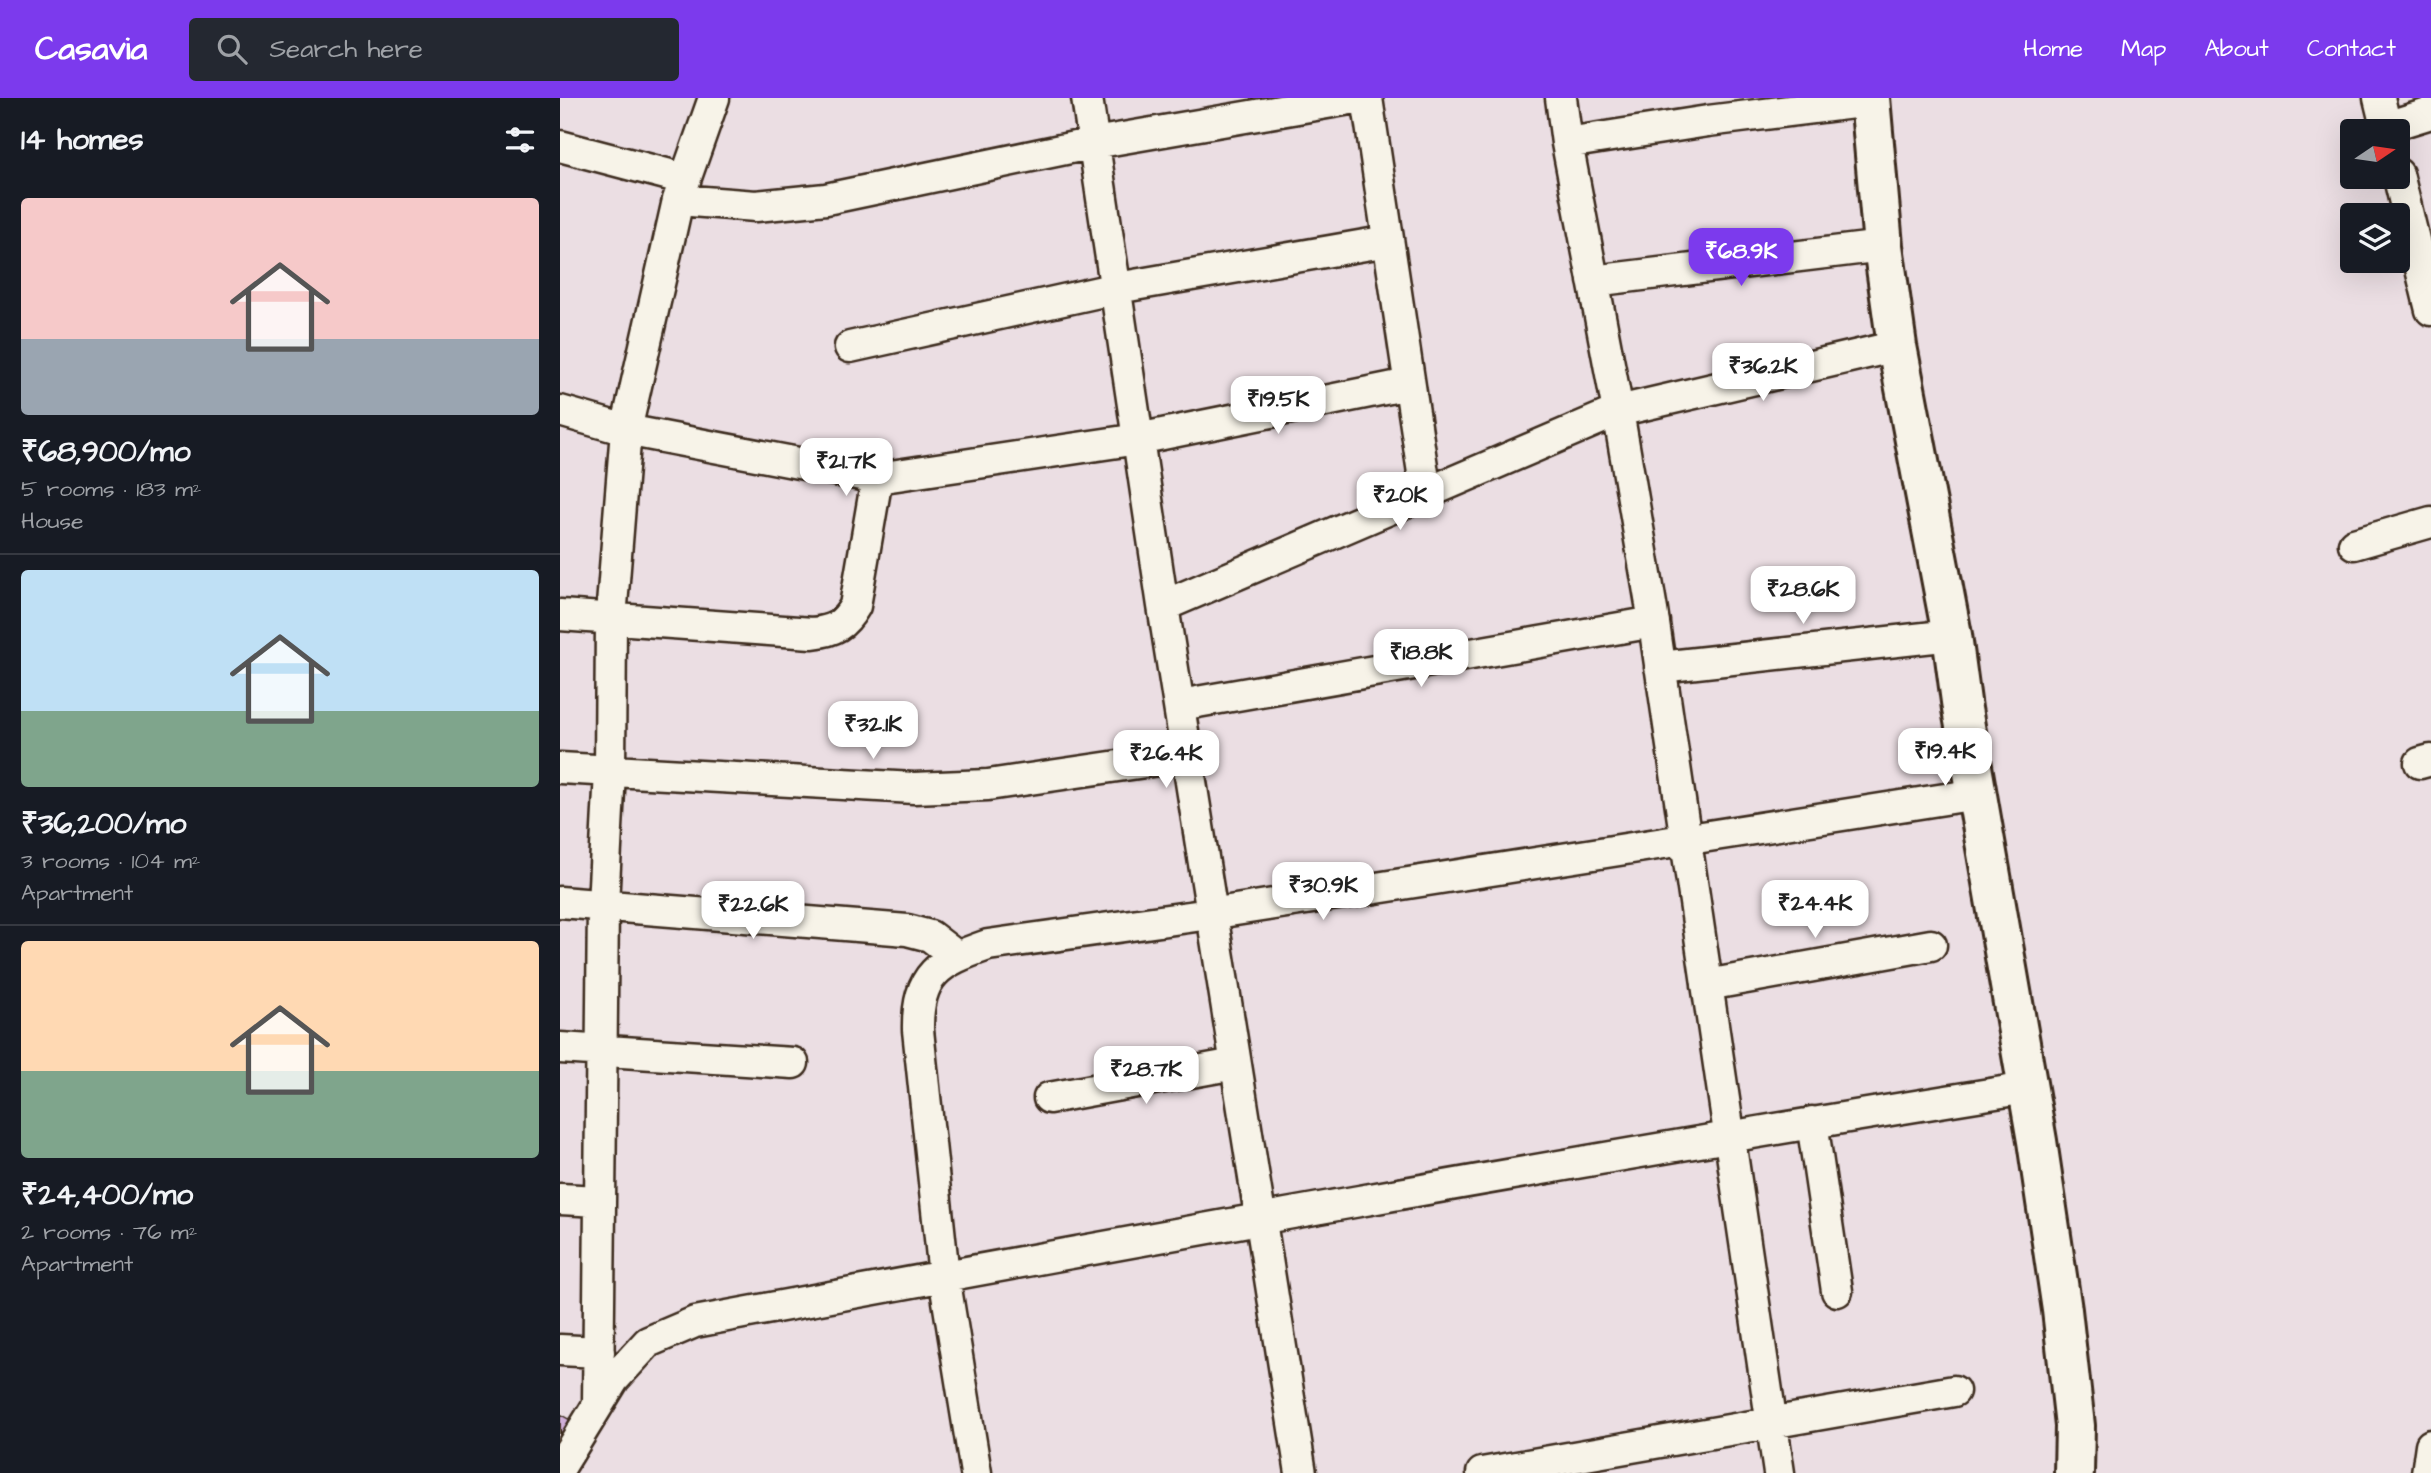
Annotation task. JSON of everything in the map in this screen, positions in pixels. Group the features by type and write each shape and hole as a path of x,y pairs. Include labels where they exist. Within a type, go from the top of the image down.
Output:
{"street":[{"path":"598,1408 603,904 610,772 611,618 626,430 682,190 714,98"},
{"path":"1087,98 1210,914 1301,1473"},
{"path":"560,146 682,190 755,206 826,199 1094,144 1356,98"},
{"path":"1367,98 1426,493"},
{"path":"1562,98 1567,143 1618,411 1654,622 1779,1473"},
{"path":"2379,98 2384,119"},
{"path":"1567,143 1707,109 1870,99 1883,246 1897,346 1952,635 2062,1310 2076,1426 2074,1473"},
{"path":"2410,120 2431,113"},
{"path":"2402,189 2429,297"},
{"path":"850,347 1116,288 1388,241"},
{"path":"1593,281 1883,246"},
{"path":"1163,606 1618,411 1897,346"},
{"path":"560,411 626,430 877,478 1138,439 1409,384"},
{"path":"560,615 812,634 830,631 846,622 855,606 877,478"},
{"path":"2354,544 2431,522"},
{"path":"1180,705 1654,622"},
{"path":"1660,667 1952,635"},
{"path":"560,768 937,788 988,785 1186,756"},
{"path":"976,1473 944,1276 918,1003 930,976 956,956 988,945 1210,914 1977,794"},
{"path":"560,902 907,930 930,936 956,956"},
{"path":"1707,985 1931,945"},
{"path":"560,1048 793,1063"},
{"path":"1049,1098 1235,1064"},
{"path":"560,1467 614,1379 648,1342 695,1322 1260,1218 1729,1136 2027,1088"},
{"path":"1812,1122 1837,1291"},
{"path":"560,1199 600,1201"},
{"path":"560,1350 599,1352"},
{"path":"1482,1473 1955,1391"},
{"path":"2427,1473 2431,1445"}],"building":[{"path":"560,1414 574,1422 560,1448"}]}
